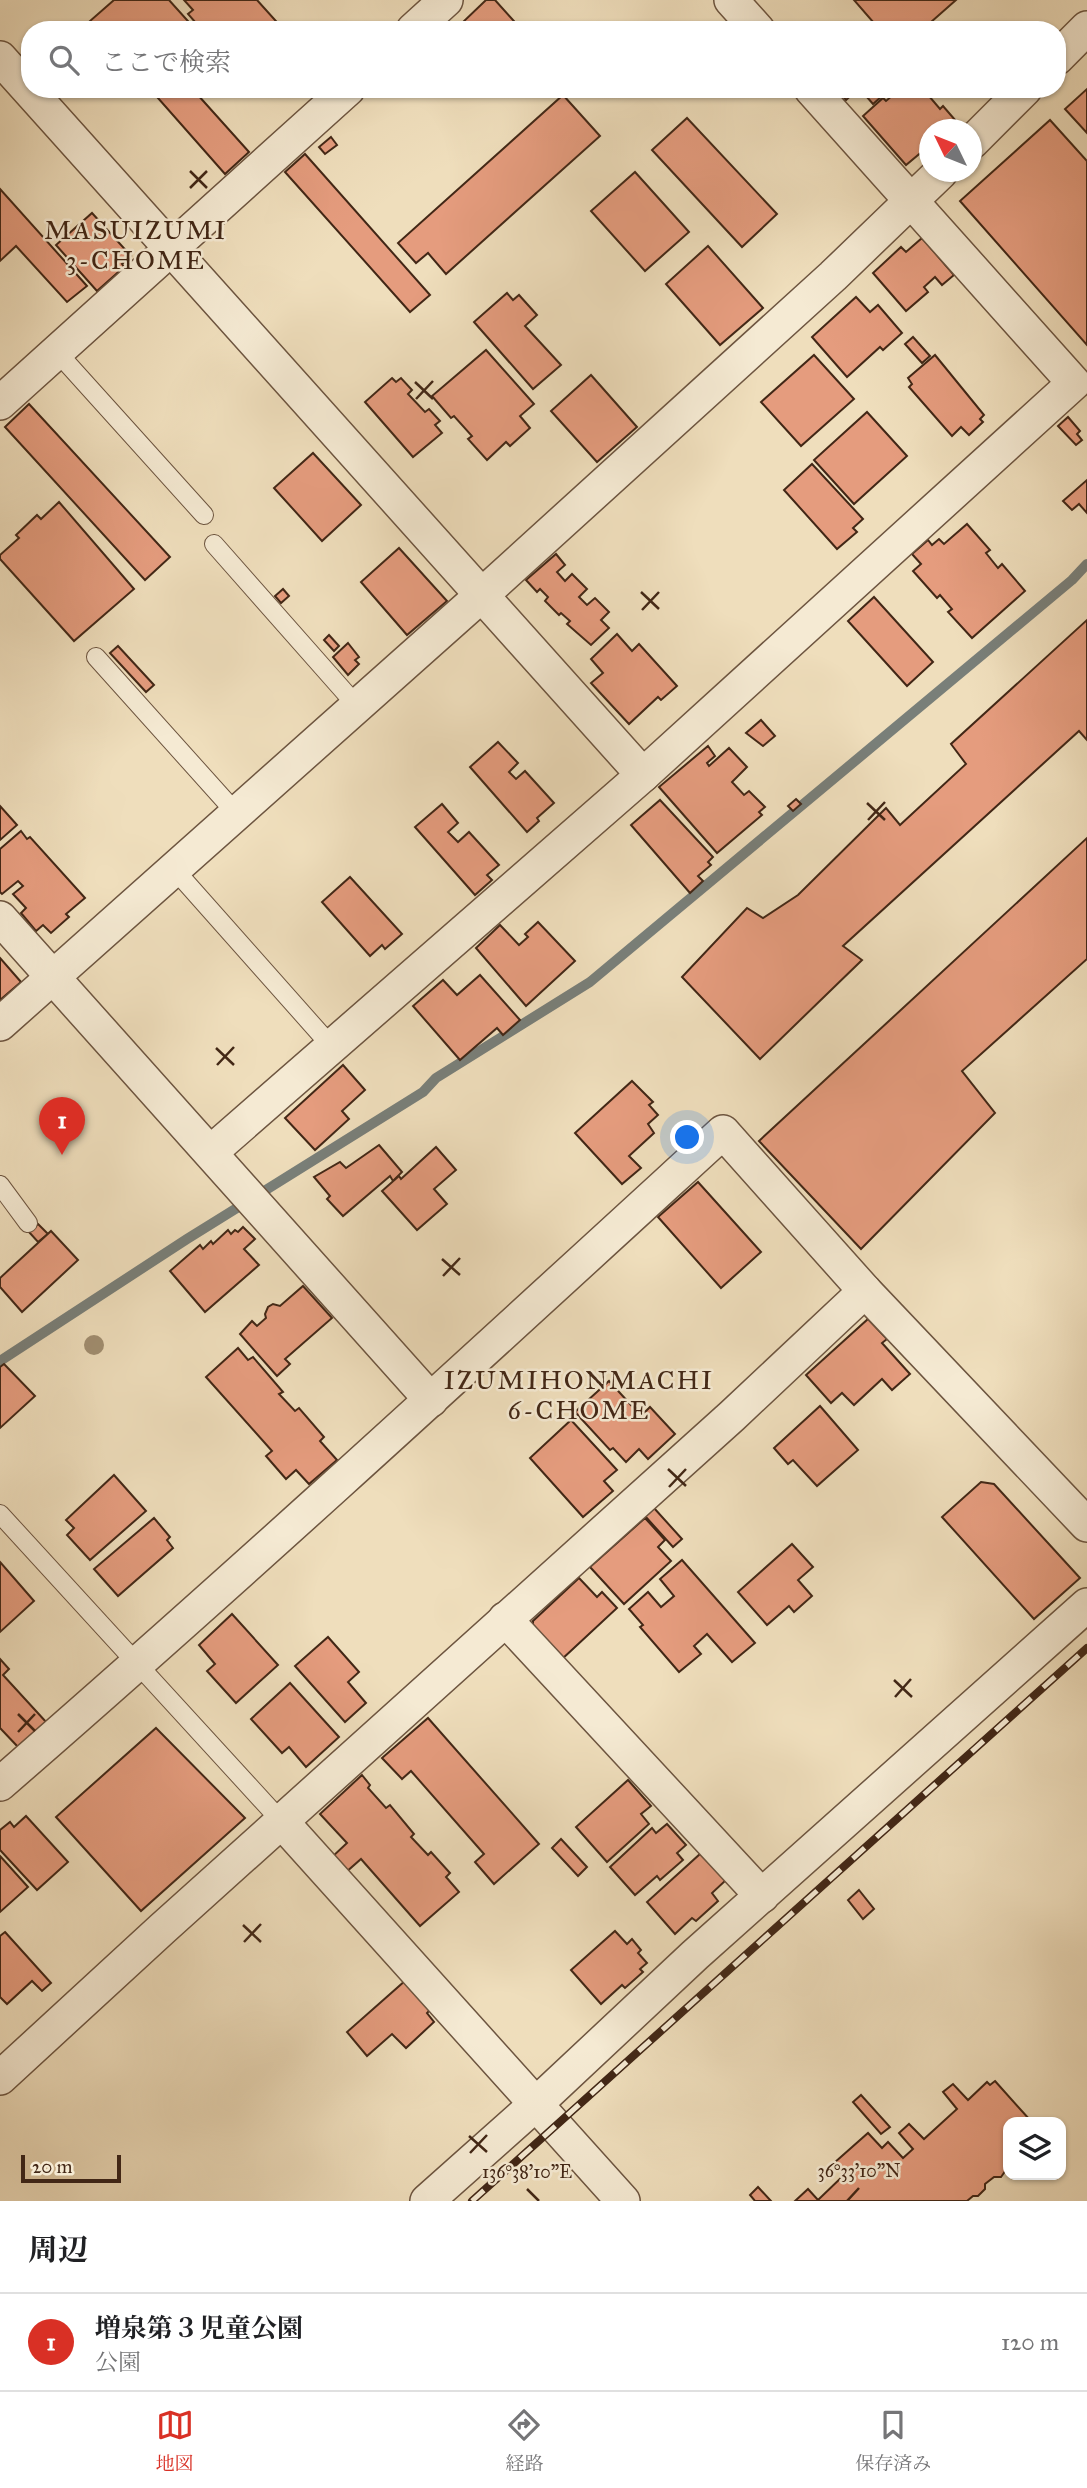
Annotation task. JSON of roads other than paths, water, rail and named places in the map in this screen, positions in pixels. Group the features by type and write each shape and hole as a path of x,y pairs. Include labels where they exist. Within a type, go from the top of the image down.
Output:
{"street":[{"path":"423,21 446,0"},
{"path":"732,0 750,21"},
{"path":"1066,49 1087,28"},
{"path":"0,58 21,81"},
{"path":"36,98 643,775"},
{"path":"0,403 338,98"},
{"path":"211,1152 643,775 1074,383 819,98"},
{"path":"982,131 1016,98"},
{"path":"0,1024 483,594 832,276 931,182"},
{"path":"0,918 431,1400"},
{"path":"0,1784 138,1664 431,1400 723,1132 865,1291 1087,1525"},
{"path":"0,2078 732,1416 865,1291"},
{"path":"427,2201 1087,1605"},
{"path":"505,1619 762,1896"},
{"path":"282,1822 623,2201"}],"lane":[{"path":"57,352 204,514"},
{"path":"214,544 357,706"},
{"path":"96,657 236,813"},
{"path":"174,869 332,1046"},
{"path":"0,1185 28,1223"},
{"path":"0,1514 282,1822"}],"waterway":[{"path":"0,1361 187,1239 423,1092 436,1078 590,982 1072,580 1087,564"}],"railway":[{"path":"472,2201 1087,1648"}],"place":[{"name":"増泉第３児童公園","path":"62,1155"}],"district":[{"name":"MASUIZUMI 3-CHOME","path":"136,245"},
{"name":"IZUMIHONMACHI 6-CHOME","path":"579,1395"}]}
